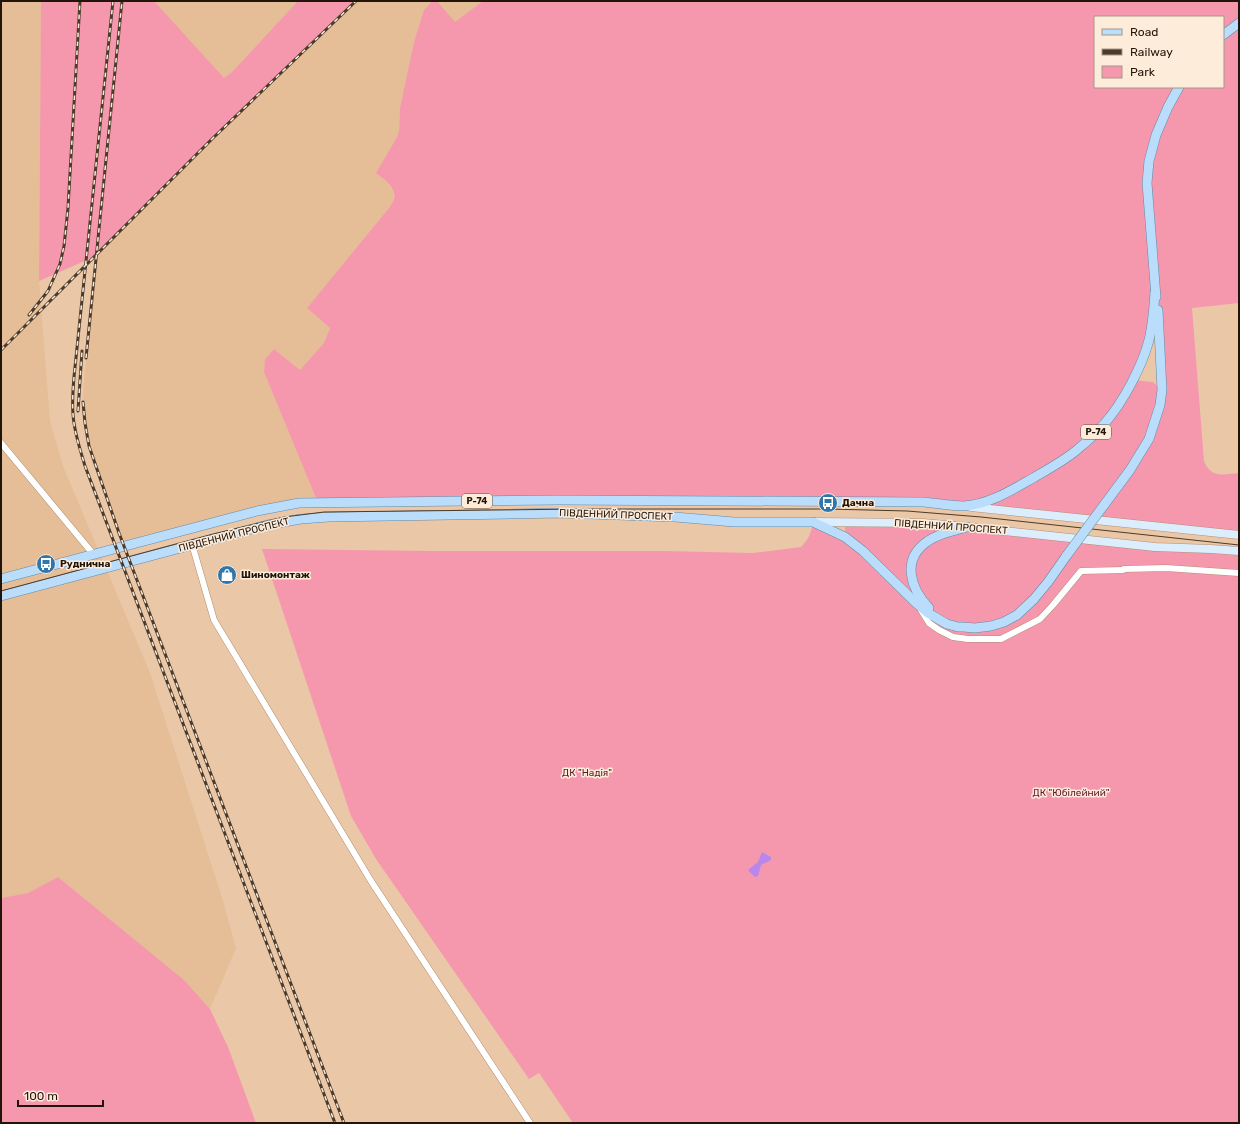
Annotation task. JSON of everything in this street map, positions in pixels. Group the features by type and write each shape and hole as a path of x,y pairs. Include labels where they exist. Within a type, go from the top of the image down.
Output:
{"main road":[{"path":"1224,33 1239,23"},
{"name":"Р-74","path":"813,522 845,537 863,551 915,602 936,618 947,624 958,627 984,627 997,625 1024,610 1034,599 1048,582 1142,452 1149,439 1160,405 1162,390 1160,351 1147,183 1149,161 1156,135 1168,107 1178,88"},
{"name":"Р-74","path":"962,506 980,503 991,499 1022,484 1079,449 1105,424 1124,396 1143,357 1149,340 1154,313 1155,292"},
{"name":"ПІВДЕННИЙ ПРОСПЕКТ","path":"1,580 257,511 299,503 559,500 923,502 1239,535"},
{"name":"ПІВДЕННИЙ ПРОСПЕКТ","path":"1,596 192,544 281,522 329,517 562,513 676,517 734,522 923,523 1155,547 1239,551"},
{"path":"947,624 931,610 915,590 911,573 913,562 920,548 928,541 942,534 967,527"}],"street":[{"path":"1,443 94,555"},
{"path":"192,544 212,614 218,626 375,888 530,1123"},
{"path":"915,602 929,623 953,637 968,639 1001,639 1040,619 1081,571 1166,568 1239,573"}],"shaded area":[{"path":"1,1 41,1 39,281 50,421 63,466 150,673 223,901 236,948 210,1009 184,980 58,877 28,893 1,898"},
{"path":"154,1 298,1 224,79"},
{"path":"356,1 432,1 424,10 414,42 400,108 399,131 376,173 387,182 393,190 394,199 389,208 307,308 330,328 324,343 300,370 274,349 265,359 264,372 318,503 299,503 125,547 89,446 85,423 83,401 84,382 96,256 213,138"},
{"path":"437,1 483,1 455,23"},
{"path":"762,852 771,857 771,860 761,865 758,876 755,877 748,870 758,862"}],"green space":[{"path":"41,1 154,1 224,78 231,73 298,1 356,1 213,138 96,256 39,281"},
{"path":"432,1 437,1 455,22 483,1 1239,1 1239,303 1192,308 1204,461 1210,471 1214,473 1239,473 1239,535 923,502 318,503 264,372 265,359 274,349 300,370 324,343 330,328 307,308 394,200 394,191 392,188 376,173 399,131 400,108 414,42 424,10","holes":["1154,313 1161,390 1153,382 1132,380"]},
{"path":"813,522 845,536 845,522 923,523 1239,551 1239,1123 573,1123 539,1073 529,1079 376,859 351,816 262,549 663,551 753,553 801,547 809,536"},
{"path":"58,877 184,980 210,1009 228,1047 256,1123 1,1123 1,898 28,893"}],"tram line":[{"path":"1,591 213,534 284,517 324,512 583,509 828,509 907,511 981,517 1239,545"}],"railway":[{"path":"29,315 48,291 60,264 64,246 68,208 80,1"},
{"path":"113,1 74,377 73,414 75,427 85,466 335,1123"},
{"path":"86,358 122,1"},
{"path":"1,350 213,138 356,1"},
{"path":"78,411 82,351"},
{"path":"83,402 89,446 119,533 344,1123"}],"place":[{"name":"Дачна","path":"828,503"},
{"name":"Руднична","path":"46,564"},
{"name":"Шиномонтаж","path":"227,575"}],"park label":[{"name":"ДК \"Надія\"","path":"587,773"},
{"name":"ДК \"Юбілейний\"","path":"1071,793"}]}
